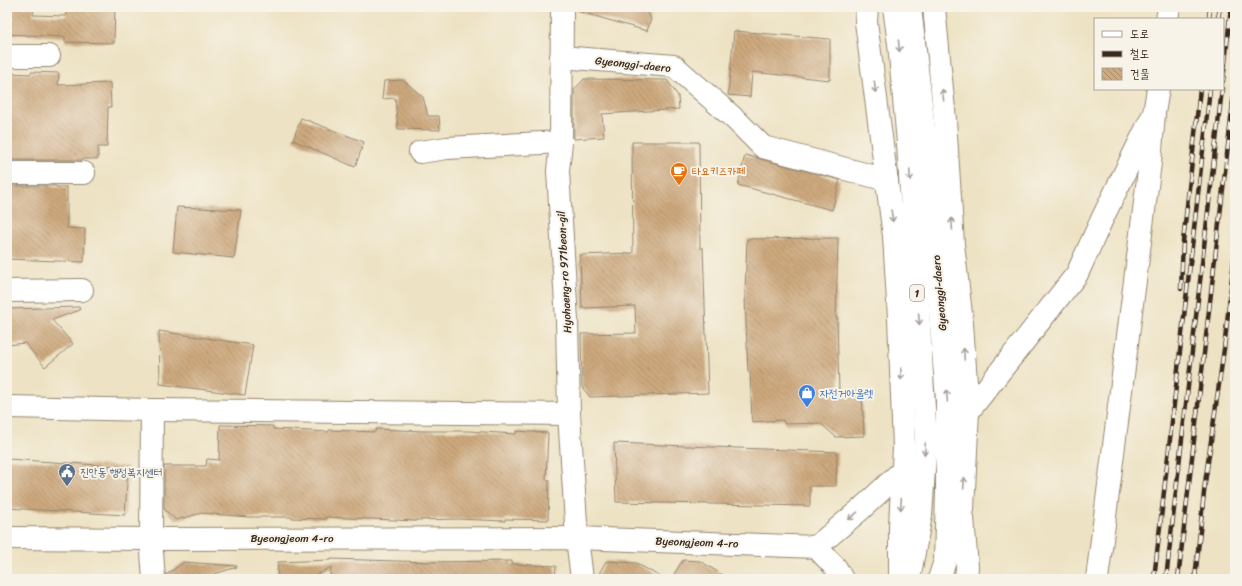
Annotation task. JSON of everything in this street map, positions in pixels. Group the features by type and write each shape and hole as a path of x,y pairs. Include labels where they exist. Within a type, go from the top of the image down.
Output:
{"street":[{"name":"Hyohaeng-ro 971beon-gil","path":"562,7 561,142 558,171 567,321 569,414 577,538"},
{"path":"867,7 866,22 894,236 899,318 904,447 900,526 900,579"},
{"name":"Gyeonggi-daero","path":"894,7 908,143 926,441 922,515 909,579"},
{"name":"Gyeonggi-daero","path":"910,7 929,174 947,400 947,492 944,573"},
{"path":"934,7 945,120 953,244 962,323 968,412 963,509 967,567 966,579"},
{"path":"1167,18 1169,7"},
{"path":"7,56 49,56"},
{"name":"Gyeonggi-daero","path":"561,57 674,66 736,120 763,147 887,180"},
{"path":"1098,579 1158,90"},
{"path":"968,412 1077,274 1154,113"},
{"path":"420,152 447,148 561,142"},
{"path":"7,173 84,173"},
{"path":"7,292 82,290"},
{"path":"7,407 569,414"},
{"path":"152,410 151,539 154,579"},
{"path":"842,579 836,568 816,547 861,509 902,471"},
{"path":"944,573 963,509"},
{"name":"Byeongjeom 4-ro","path":"7,538 577,538 816,547"},
{"path":"577,538 582,579"}],"building":[{"path":"7,7 34,7 33,15 66,16 66,7 115,7 114,43 65,42 65,37 7,34"},
{"path":"577,7 644,7 651,19 647,31 577,11"},
{"path":"734,31 830,39 830,80 752,72 750,97 728,95"},
{"path":"31,72 59,73 58,85 110,83 111,107 108,107 107,147 98,147 98,159 7,160 7,73 31,74"},
{"path":"584,79 667,80 678,96 679,109 602,114 604,137 574,139 574,90"},
{"path":"403,80 423,97 428,116 439,116 440,130 398,129 395,98 382,99 384,81"},
{"path":"301,118 364,142 355,167 293,140"},
{"path":"632,142 699,142 700,248 703,248 708,393 590,397 582,387 581,334 636,333 635,306 582,308 580,255 633,253"},
{"path":"745,155 840,180 832,210 738,185"},
{"path":"7,186 67,187 67,228 85,229 84,262 7,259"},
{"path":"177,207 241,210 234,258 173,252"},
{"path":"838,238 836,318 839,392 862,391 864,436 836,437 820,423 785,424 783,420 752,422 750,372 748,372 745,295 747,239"},
{"path":"79,307 80,310 52,320 73,344 45,367 25,343 7,345 7,309"},
{"path":"159,331 253,345 245,395 160,384"},
{"path":"220,425 273,426 273,429 329,432 329,430 375,432 376,429 468,431 516,434 516,431 548,433 546,480 549,480 548,520 505,519 505,521 458,519 416,521 326,517 326,519 248,517 202,513 176,520 164,509 164,466 206,466 207,459 219,460"},
{"path":"614,443 837,452 836,486 810,486 810,506 616,502"},
{"name":"진안동 행정복지센터","path":"7,459 128,467 125,515 7,508"},
{"path":"331,559 430,562 512,561 512,564 556,566 555,579 330,579 331,567 310,579 277,579 278,562"},
{"path":"683,560 700,561 729,579 671,579"},
{"path":"606,561 636,563 664,579 596,579"},
{"path":"184,562 237,567 208,576 208,579 166,579 166,575"}],"railway":[{"path":"1209,18 1210,7"},
{"path":"1218,18 1220,7"},
{"path":"1224,72 1231,7"},
{"path":"1178,579 1235,85"},
{"path":"1181,289 1183,242 1200,90"},
{"path":"1154,579 1210,90"},
{"path":"1166,579 1222,90"},
{"path":"1195,579 1205,483 1224,349 1235,251"}],"place":[{"name":"타요키즈카페","path":"679,186"},
{"name":"자전거아울렛","path":"807,408"},
{"name":"진안동 행정복지센터","path":"67,487"}]}
